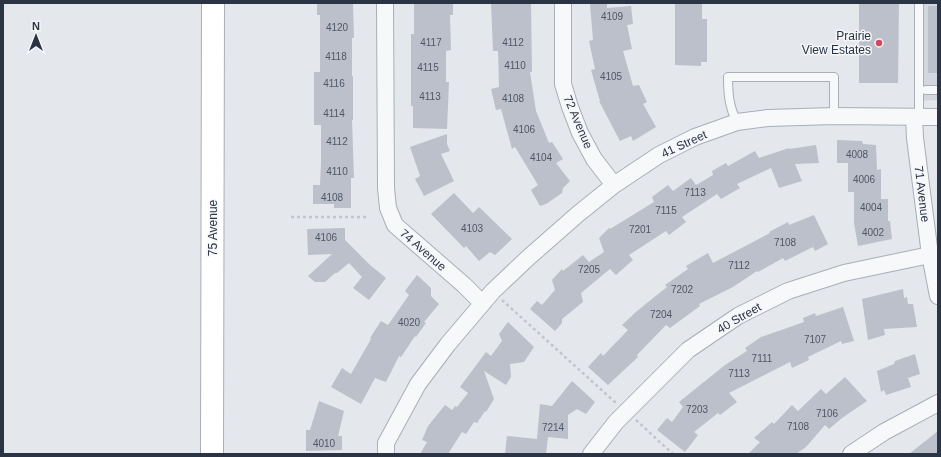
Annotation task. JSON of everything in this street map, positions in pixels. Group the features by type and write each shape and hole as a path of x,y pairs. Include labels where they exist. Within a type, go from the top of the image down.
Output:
{"main road":[{"name":"75 Avenue","path":"212,454 213,3"}],"street":[{"name":"74 Avenue","path":"385,3 386,188 388,208 395,225 482,303"},
{"name":"72 Avenue","path":"563,3 563,84 580,133 594,159 614,185"},
{"name":"41 Street","path":"482,303 493,290 529,257 614,185 659,155 694,137 737,122 768,118 834,116 938,116"},
{"name":"71 Avenue","path":"917,116 914,134 930,255 938,296"},
{"name":"40 Street","path":"591,454 616,422 688,350 738,316 788,291 844,272 930,255"},
{"path":"386,454 386,443 418,384 448,344 482,303"},
{"path":"851,454 884,432 938,403"}],"lane":[{"path":"917,116 919,3"},
{"path":"737,122 731,111 728,92 728,77 834,78 834,116"},
{"path":"926,90 938,90"}],"path":[{"path":"291,217 366,217"},
{"path":"503,301 616,404"},
{"path":"636,420 673,454"}],"shaded area":[{"path":"915,3 938,3 938,100 916,101"}],"building":[{"path":"317,3 353,3 354,38 352,38 352,120 354,178 351,178 351,208 334,208 334,204 313,204 313,185 320,185 321,164 321,125 314,125 314,72 320,72 320,15 317,15"},
{"path":"414,3 453,3 453,15 450,15 451,50 446,51 446,82 449,82 447,129 413,128 413,106 411,106 411,34 414,34"},
{"path":"491,3 531,3 532,72 530,72 536,111 549,143 552,142 563,159 556,163 570,181 563,188 562,193 546,204 540,206 531,190 538,185 515,147 512,149 501,109 496,110 491,89 499,87 498,51 493,51"},
{"path":"607,3 607,8 631,6 633,24 627,25 632,49 623,51 633,86 639,85 647,102 643,104 656,127 633,141 631,136 620,141 599,101 591,70 595,69 589,41 593,40 590,4"},
{"path":"675,3 702,3 702,19 707,19 707,62 701,62 701,66 675,65"},
{"name":"Prairie View Estates","path":"859,3 899,3 898,83 859,83"},
{"path":"928,6 938,6 938,73 928,73"},
{"path":"447,134 447,144 450,151 441,154 454,181 424,196 415,179 420,176 410,147"},
{"path":"837,140 862,141 863,144 876,145 877,170 881,169 881,199 888,199 888,221 890,221 892,239 858,246 854,223 854,192 848,192 848,163 837,163"},
{"path":"816,145 819,163 795,164 802,181 779,188 771,168 737,184 740,188 721,199 717,194 682,217 686,222 669,235 666,231 629,255 633,260 616,275 610,269 581,293 583,302 562,319 562,323 555,331 530,309 537,301 542,305 555,290 552,280 562,269 563,271 583,255 589,262 604,252 599,238 609,228 610,229 654,202 652,197 668,185 673,191 691,178 696,185 713,175 712,171 726,163 728,166 755,151 759,158 789,148"},
{"path":"454,193 473,213 479,207 512,239 495,255 490,252 479,261 466,246 464,248 431,214"},
{"path":"814,215 828,244 815,251 813,247 785,261 783,258 758,272 757,271 733,287 699,304 700,306 670,328 666,325 637,355 638,357 608,385 588,367 601,353 603,356 628,330 622,325 667,287 665,285 688,269 686,266 708,253 713,263 788,222 789,225"},
{"path":"345,228 345,240 370,265 386,278 369,300 353,288 362,277 349,263 325,282 315,282 308,276 332,254 308,255 307,229"},
{"path":"417,275 431,288 431,296 439,304 424,322 426,323 401,357 399,356 386,382 375,378 361,404 331,387 342,368 351,374 381,321 388,325 409,295 405,291"},
{"path":"903,289 904,298 907,297 908,304 913,304 917,327 884,329 885,335 868,340 862,299"},
{"path":"843,307 854,341 842,344 841,341 808,357 809,360 792,368 790,362 729,393 737,402 720,415 718,413 694,432 698,435 685,452 657,430 667,418 672,422 683,407 679,402 725,365 747,351 745,348 761,337 804,322 803,318 815,313 816,316"},
{"path":"508,322 534,347 524,362 510,364 511,377 506,385 484,371 494,399 486,412 485,411 477,423 474,422 466,434 462,432 448,454 420,454 427,442 422,440 428,426 445,405 452,410 455,406 457,407 468,393 460,387 486,352 491,356 502,341 499,334"},
{"path":"915,354 920,374 908,378 911,387 886,395 884,390 881,392 877,371 894,364 895,361"},
{"path":"845,377 867,401 829,429 825,425 806,447 796,454 748,454 760,442 754,438 772,422 774,424 792,405 798,411 821,389 826,394"},
{"path":"572,381 595,402 586,414 577,409 568,415 568,439 548,437 546,454 505,454 507,436 537,439 540,404 552,406"},
{"path":"319,401 344,411 338,436 342,436 342,450 306,451 306,430 310,430"},
{"path":"938,431 938,454 909,454"}],"place":[{"name":"Prairie View Estates","path":"879,43"}]}
